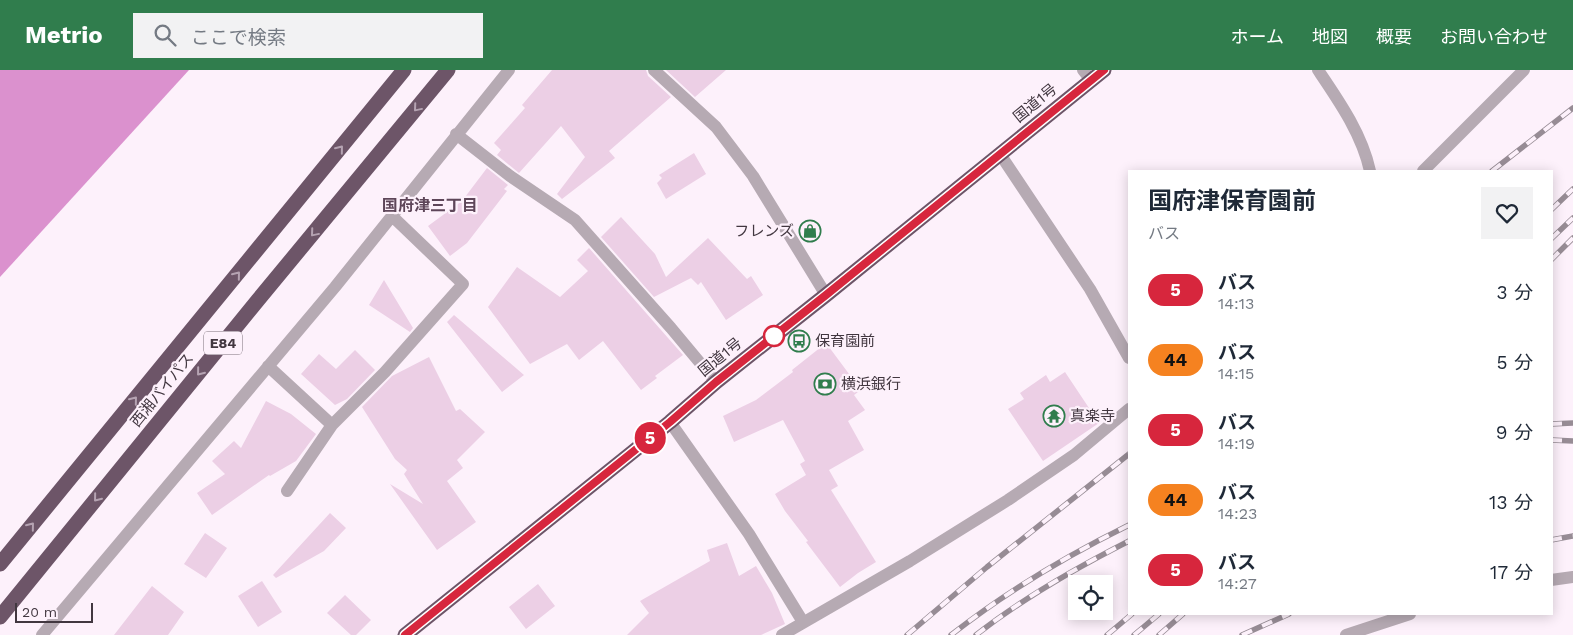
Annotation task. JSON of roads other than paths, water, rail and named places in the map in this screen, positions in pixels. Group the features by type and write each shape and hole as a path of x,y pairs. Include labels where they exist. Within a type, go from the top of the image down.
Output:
{"highway":[{"name":"西湘バイパス","path":"0,564 404,70"},
{"name":"西湘バイパス","path":"0,617 448,70"},
{"name":"国道1号","path":"405,635 1000,154 1087,75 1104,70"}],"street":[{"path":"42,635 392,216 509,70"},
{"path":"654,70 716,127 754,176 826,295"},
{"path":"1318,70 1346,112 1368,160 1370,170"},
{"path":"1424,170 1524,70"},
{"path":"456,134 510,176 575,220 716,382"},
{"path":"1000,154 1090,289 1128,356"},
{"path":"287,491 332,424 385,372 463,284 392,216"},
{"path":"268,366 332,424"},
{"path":"782,635 910,561 1008,500 1074,454 1128,410"},
{"path":"670,422 749,534 803,622"},
{"path":"1553,580 1573,577"},
{"path":"1346,635 1407,615"}],"railway":[{"path":"1493,170 1573,108"},
{"path":"1553,208 1573,189"},
{"path":"1553,237 1573,218"},
{"path":"1553,258 1573,238"},
{"path":"1553,424 1573,423"},
{"path":"1553,440 1573,441"},
{"path":"907,635 987,567 1128,455"},
{"path":"951,635 993,604 1037,576 1082,549 1128,526"},
{"path":"1553,540 1573,536"},
{"path":"976,635 1012,608 1050,584 1128,542"},
{"path":"1107,635 1131,615"},
{"path":"1134,635 1158,615"},
{"path":"1159,635 1182,615"},
{"path":"1242,635 1287,615"}],"place":[{"name":"フレンズ","path":"810,231"},
{"name":"保育園前","path":"799,341"},
{"name":"横浜銀行","path":"825,384"},
{"name":"真楽寺","path":"1054,416"}],"district":[{"name":"国府津三丁目","path":"430,205"}]}
